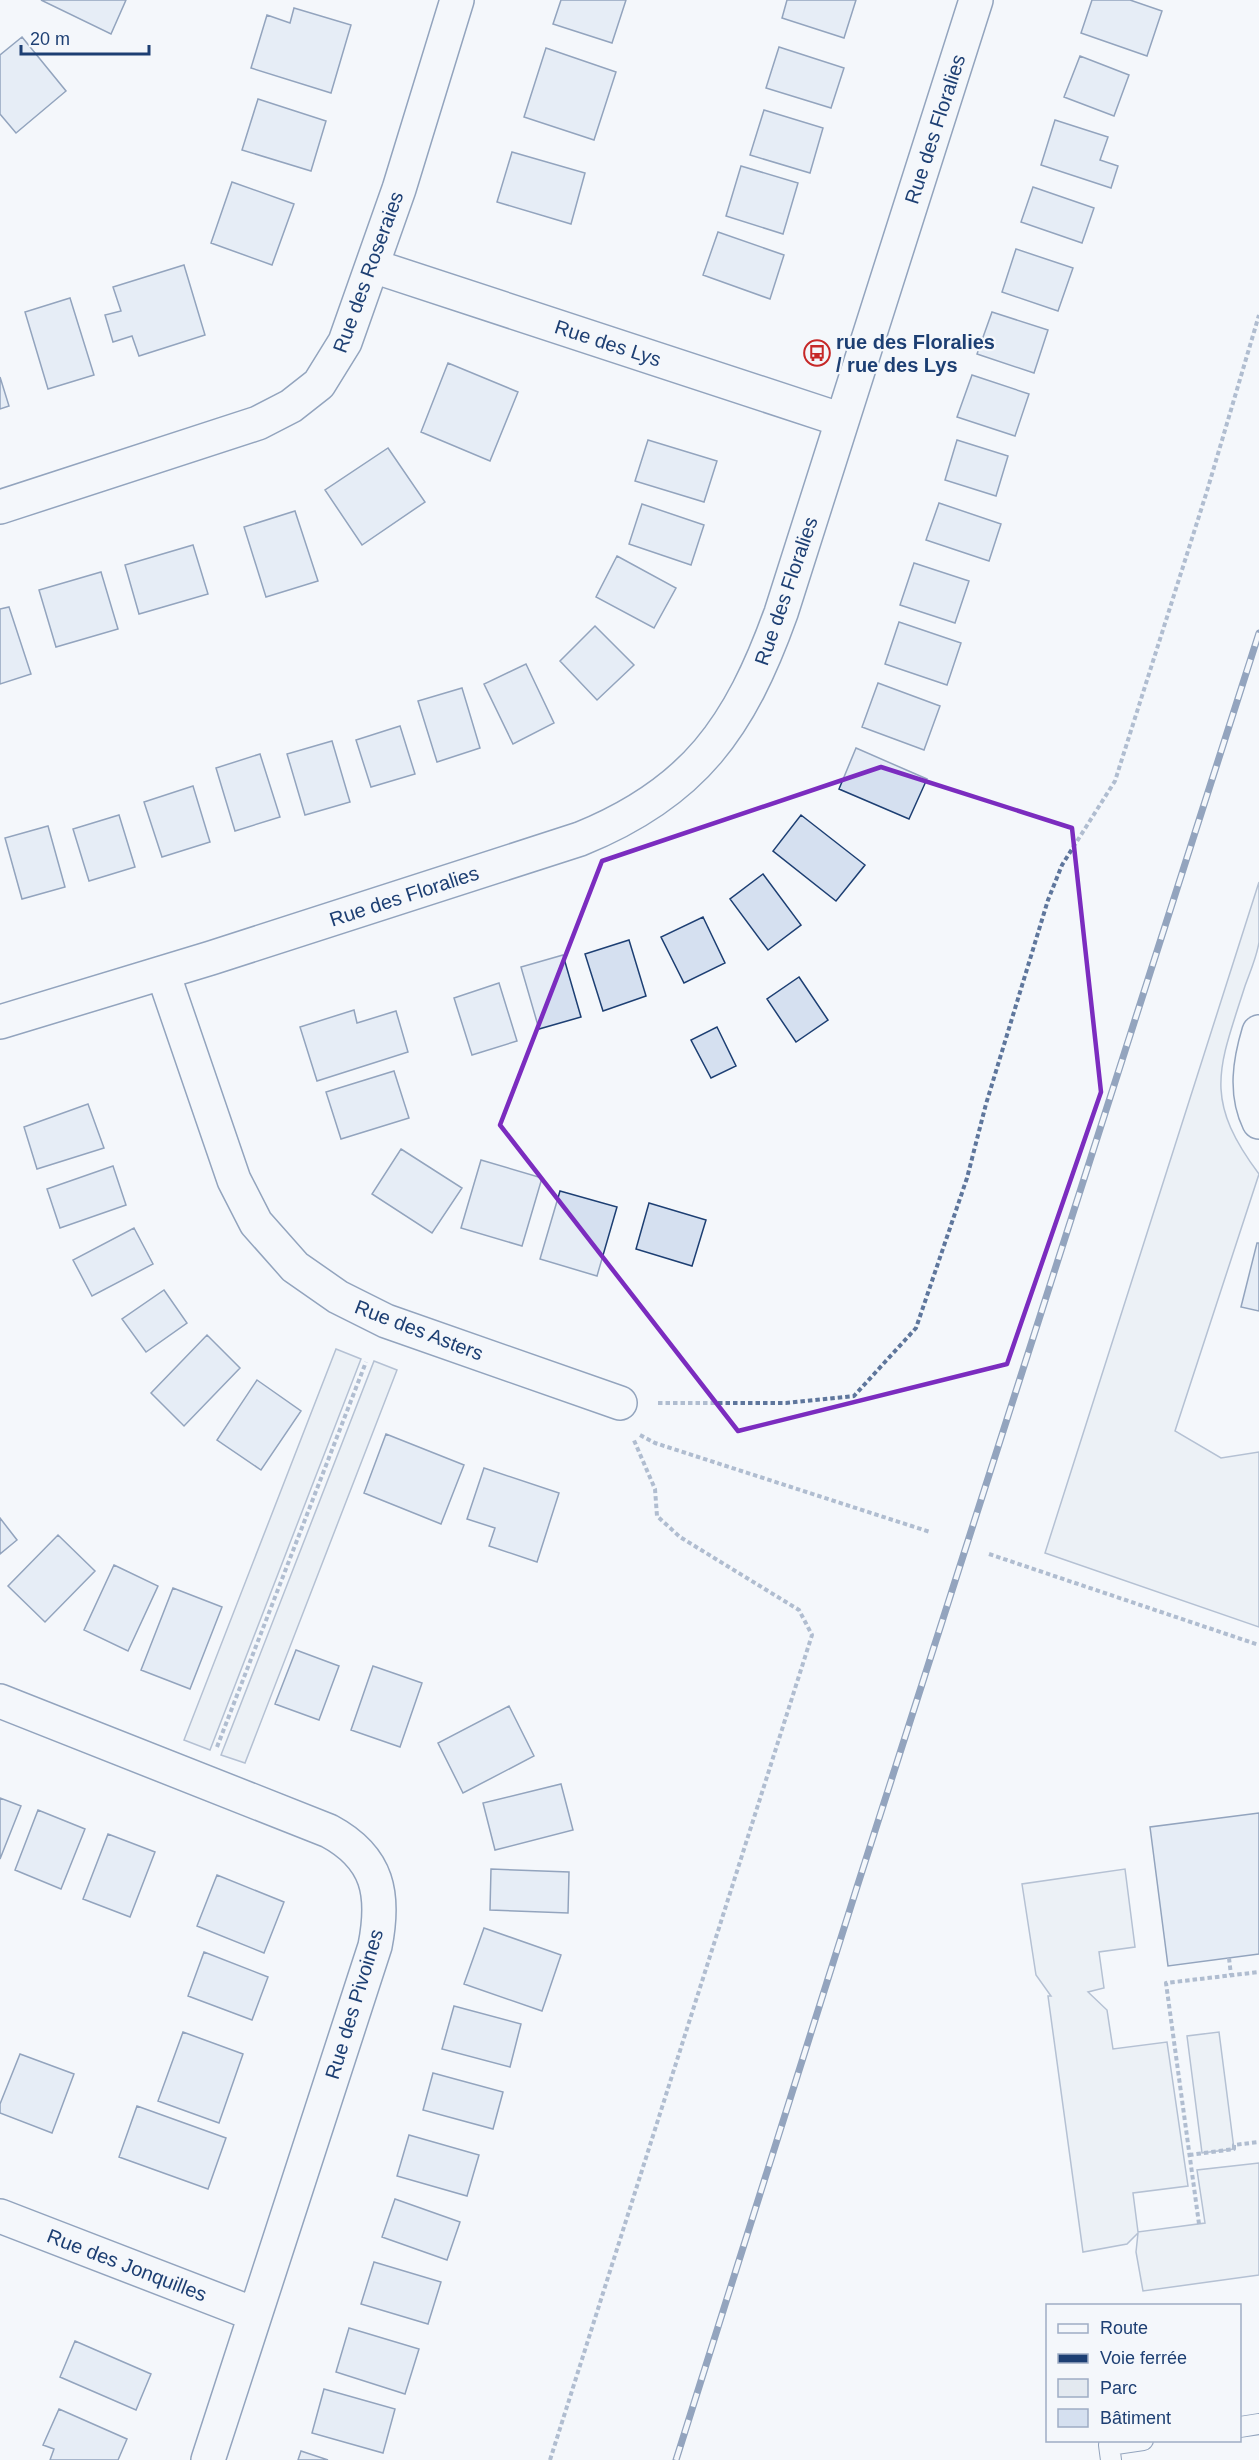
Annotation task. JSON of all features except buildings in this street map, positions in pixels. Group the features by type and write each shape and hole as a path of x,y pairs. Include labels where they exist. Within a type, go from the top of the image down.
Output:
{"street":[{"name":"Rue des Roseraies","path":"0,507 258,423 291,406 319,384 338,357 345,342 373,266 457,0"},
{"name":"Rue des Floralies","path":"0,1022 164,973 580,839 632,816 675,785 715,746 762,664 781,613 976,0"},
{"name":"Rue des Lys","path":"373,266 842,420"},
{"name":"Rue des Asters","path":"164,973 191,1060 234,1180 256,1223 295,1267 338,1297 386,1321 624,1416"},
{"path":"1259,1032 1249,1082 1254,1111 1259,1122"},
{"name":"Rue des Pivoines","path":"0,1701 329,1831 355,1848 372,1871 381,1901 375,1946 208,2460"},
{"name":"Rue des Jonquilles","path":"0,2216 254,2314"}],"lane":[{"path":"1241,2427 1259,2424"},
{"path":"1111,2460 1108,2445 1129,2442"}],"path":[{"path":"653,1403 786,1403 854,1396 916,1328 967,1178 986,1104 1048,900 1062,865 1115,782 1207,491 1259,315"},
{"path":"216,1752 366,1362"},
{"path":"550,2460 812,1635 799,1610 680,1537 657,1516 655,1489 624,1416"},
{"path":"638,1434 655,1443 930,1532"},
{"path":"989,1554 1259,1645"},
{"path":"1229,1958 1231,1975"},
{"path":"1199,2224 1166,1983 1259,1972"},
{"path":"1189,2155 1234,2149 1234,2145 1259,2142"}],"highlighted area":[{"path":"881,767 1072,828 1101,1092 1007,1364 738,1431 500,1125 602,861"}],"green space":[{"path":"1259,882 1259,942 1228,1039 1221,1082 1223,1103 1229,1124 1259,1174 1175,1431 1221,1458 1259,1452 1259,1627 1045,1553"},
{"path":"336,1349 361,1359 210,1750 184,1740"},
{"path":"374,1361 397,1370 245,1763 221,1755"},
{"path":"1219,2032 1234,2149 1202,2153 1187,2036"}],"shaded area":[{"path":"1125,1869 1135,1947 1099,1952 1104,1988 1088,1992 1107,2010 1113,2049 1167,2042 1188,2186 1133,2193 1138,2232 1205,2223 1197,2170 1259,2163 1259,2275 1143,2291 1136,2252 1138,2233 1127,2244 1083,2252 1048,1996 1051,1996 1036,1975 1022,1884"}],"railway":[{"path":"676,2460 1259,633"}],"place":[{"name":"rue des Floralies / rue des Lys","path":"817,353"}]}
